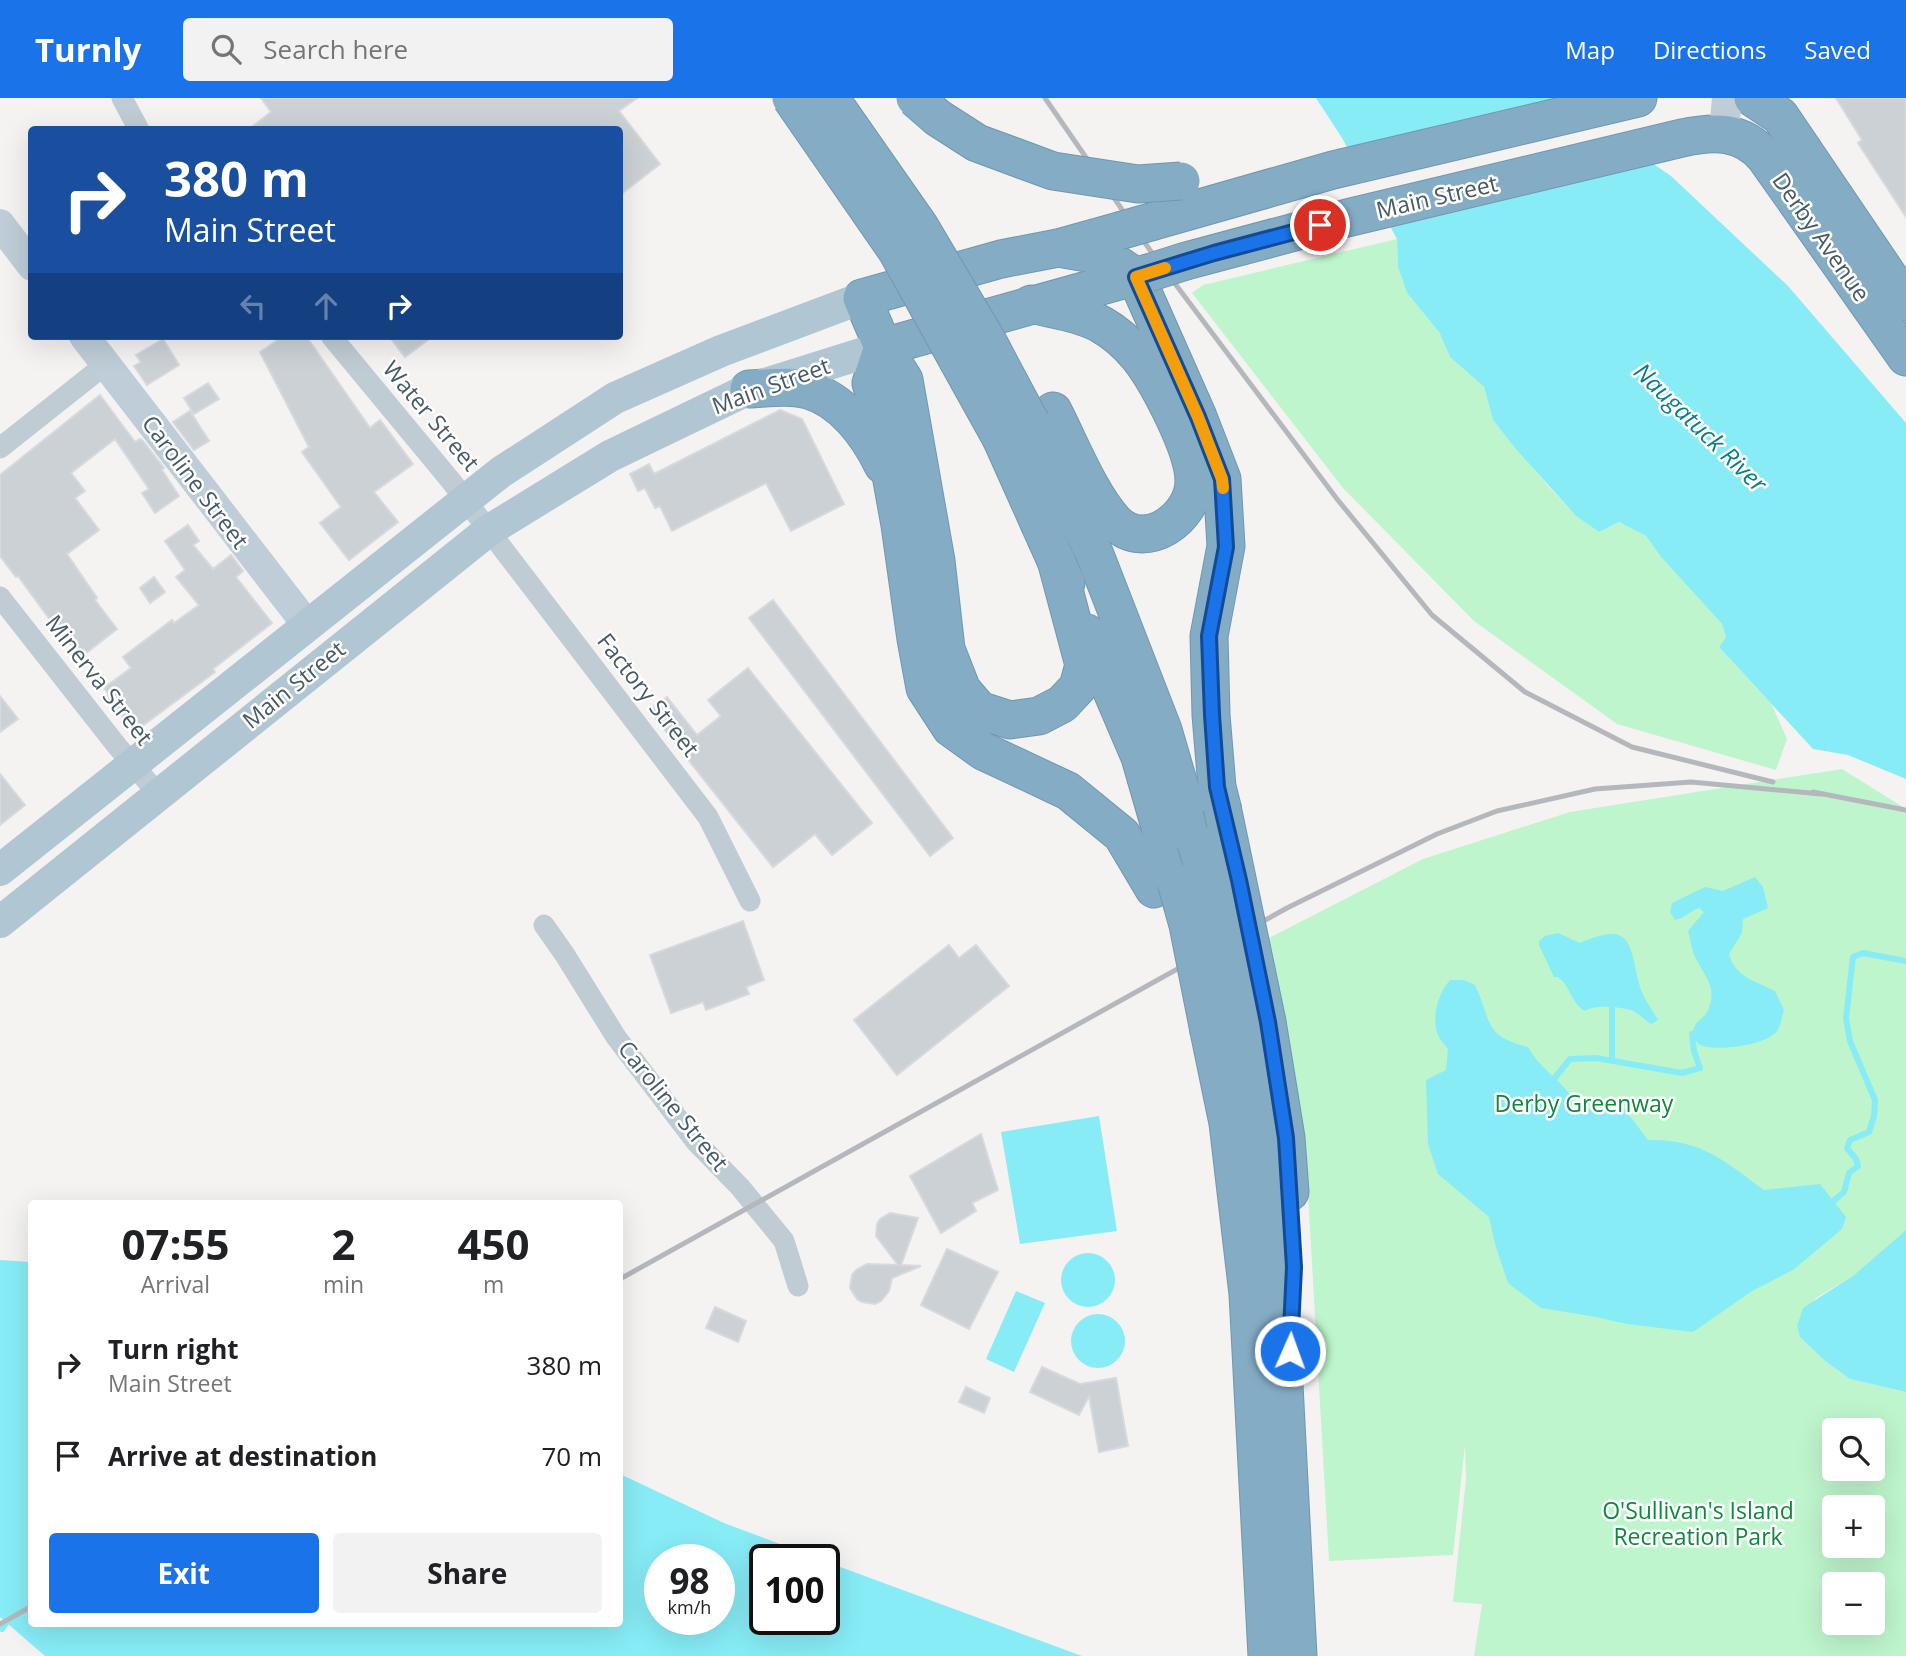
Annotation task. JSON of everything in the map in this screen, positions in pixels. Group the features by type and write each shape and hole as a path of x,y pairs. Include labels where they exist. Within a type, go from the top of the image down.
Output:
{"highway":[{"path":"791,98 897,251 1028,424 1088,480 1116,523 1128,531 1153,533 1166,528 1188,507 1194,481 1170,410 1138,356 1121,338 1101,324 1031,304"},
{"path":"830,98 920,227 988,342 1095,555 1163,730 1210,894 1239,1027"},
{"path":"859,98 960,244 1022,351 1028,424 1056,560 1084,665 1078,687 1062,704 1039,716 1010,720 979,710 962,690 946,649 936,561 904,380 883,347 862,298"},
{"path":"915,98 938,118 977,143 1053,171 1138,184 1233,179 1290,181"},
{"name":"Derby Avenue","path":"1753,98 1780,116 1906,302"},
{"name":"Main Street","path":"862,298 1001,259 1058,248 1332,170 1628,100"},
{"name":"Derby Avenue","path":"1682,138 1703,134 1726,115 1743,138 1759,149 1906,357"},
{"name":"Main Street","path":"883,347 1186,261 1362,215 1682,138"},
{"path":"1058,248 1099,255 1142,275 1222,479 1226,547 1209,636 1212,727 1217,787 1222,807 1239,1027 1228,1123 1248,1294 1272,1435 1298,1656"},
{"path":"883,347 871,383 881,419 925,688 951,728 983,751 1068,791 1122,835 1165,886 1239,1027 1286,1138 1294,1267 1272,1435 1267,1656"},
{"path":"749,388 785,387 828,398 859,428 882,463 892,489"},
{"path":"1056,560 1140,757 1165,886"}],"main road":[{"path":"0,224 28,261"},
{"name":"Main Street","path":"0,870 501,472 615,398 721,351 862,298"},
{"name":"Caroline Street","path":"87,340 308,626"},
{"name":"Main Street","path":"0,922 488,531 610,456 749,388 883,347"}],"street":[{"path":"122,98 137,126"},
{"name":"Water Street","path":"334,340 488,531"},
{"path":"0,448 106,364"},
{"name":"Factory Street","path":"488,531 708,817 750,901"},
{"name":"Minerva Street","path":"0,597 159,795"},
{"name":"Caroline Street","path":"544,925 617,1037 696,1142 740,1187 784,1241 798,1286"}],"green space":[{"path":"1397,239 1398,267 1407,293 1439,332 1450,357 1484,387 1493,420 1548,486 1576,516 1599,532 1619,522 1646,536 1661,557 1722,624 1726,637 1719,647 1772,705 1787,739 1776,770 1617,724 1474,621 1343,488 1192,293 1203,285"},
{"name":"Derby Greenway","path":"1842,769 1906,809 1906,1230 1854,1275 1816,1298 1797,1326 1800,1337 1825,1361 1850,1379 1906,1392 1906,1656 1474,1656 1482,1604 1453,1602 1466,1479 1465,1445 1453,1555 1329,1561 1305,1141 1267,939 1423,859 1570,812"}],"water":[{"name":"Naugatuck River","path":"1316,98 1610,98 1652,163 1671,176 1788,286 1906,423 1906,779 1848,755 1813,749 1719,647 1726,637 1722,624 1661,557 1646,536 1619,522 1599,532 1576,516 1516,449 1493,420 1484,387 1450,357 1439,332 1407,293 1398,267 1397,239 1342,138"},
{"path":"1755,877 1763,887 1768,908 1743,919 1742,933 1729,954 1741,973 1775,991 1784,1010 1780,1023 1772,1036 1753,1043 1731,1047 1703,1046 1692,1034 1696,1024 1709,1008 1712,994 1694,955 1688,931 1704,912 1699,908 1675,920 1670,912 1672,903 1705,887 1723,891"},
{"path":"1558,933 1580,943 1611,934 1626,941 1641,991 1658,1020 1651,1024 1634,1011 1620,1008 1601,1007 1584,1011 1562,981 1554,977 1539,945 1539,941 1545,936"},
{"path":"1450,980 1464,980 1475,985 1487,1018 1496,1032 1503,1038 1528,1047 1582,1109 1599,1109 1612,1102 1626,1111 1648,1140 1697,1147 1723,1161 1764,1190 1820,1184 1846,1217 1842,1229 1793,1270 1752,1291 1693,1332 1627,1324 1541,1308 1508,1283 1489,1217 1438,1174 1428,1144 1426,1080 1446,1070 1448,1049 1438,1035 1435,1021 1439,999"},
{"path":"1099,1116 1117,1231 1020,1244 1001,1132"},
{"path":"1906,1230 1906,1392 1850,1379 1825,1361 1800,1337 1797,1326 1803,1308 1854,1275"},
{"path":"1088,1253 1107,1261 1115,1280 1107,1299 1088,1307 1069,1299 1061,1280 1069,1261"},
{"path":"0,1260 28,1262 28,1627 623,1627 623,1475 724,1523 780,1544 749,1544 749,1635 840,1635 840,1567 1082,1656 45,1656 0,1617"},
{"path":"1016,1291 1045,1303 1014,1372 986,1359"},
{"path":"1098,1314 1117,1322 1125,1341 1117,1360 1098,1368 1079,1360 1071,1341 1079,1322"}],"pier":[{"path":"1614,98 1654,160 1385,224 1345,150"}],"building":[{"path":"261,98 637,98 619,111 660,164 623,193 623,126 253,126 271,112"},
{"path":"1836,98 1906,98 1906,217 1858,143 1862,140"},
{"path":"164,340 179,365 147,385 134,366 141,362 136,355"},
{"path":"278,340 309,340 370,428 380,420 413,464 374,492 398,522 349,560 320,523 341,507 302,452 309,447 260,352"},
{"path":"392,340 428,340 405,357"},
{"path":"208,383 219,399 194,414 184,398"},
{"path":"100,395 135,442 140,439 143,441 164,468 162,470 179,496 155,513 142,493 149,489 115,439 71,473 85,491 75,498 99,530 67,554 97,598 95,600 117,629 81,657 0,556 0,475"},
{"path":"780,410 802,419 844,504 791,531 766,483 672,531 660,506 655,508 645,488 638,491 630,474 649,464 654,474"},
{"path":"190,411 209,441 194,450 173,422"},
{"path":"188,525 199,541 193,545 213,569 231,555 243,571 236,577 272,623 213,669 215,672 134,732 104,688 131,668 123,657 172,620 174,623 199,605 176,577 185,570 165,541"},
{"path":"154,577 165,592 150,603 140,588"},
{"path":"773,600 953,838 930,856 749,618"},
{"path":"748,668 872,823 832,855 815,834 773,867 649,710 667,697 697,735 721,716 708,700"},
{"path":"0,696 18,719 0,732"},
{"path":"0,774 25,805 0,825"},
{"path":"743,921 764,980 746,987 749,994 706,1010 703,1002 671,1013 650,955"},
{"path":"949,945 959,958 976,945 1009,986 897,1075 854,1020"},
{"path":"981,1134 998,1190 972,1203 976,1211 941,1233 910,1176"},
{"path":"890,1213 918,1218 901,1265 921,1266 892,1278 889,1291 881,1301 875,1304 862,1302 850,1288 852,1275 856,1270 867,1264 898,1265 876,1236 880,1219"},
{"path":"947,1249 998,1272 969,1329 921,1305"},
{"path":"715,1307 746,1321 738,1342 706,1328"},
{"path":"1042,1367 1080,1384 1116,1378 1128,1446 1099,1452 1089,1396 1079,1415 1030,1392"},
{"path":"966,1387 990,1398 984,1413 959,1402"}],"waterway":[{"path":"1829,1205 1844,1192 1849,1173 1858,1166 1847,1148 1850,1140 1869,1132 1874,1116 1875,1100 1850,1041 1846,1018 1853,957 1863,953 1906,961"},
{"path":"1612,1008 1612,1060"},
{"path":"1549,1085 1570,1059 1596,1058 1682,1073 1700,1068 1692,1034"},
{"path":"2,1629 11,1616"}],"railway":[{"path":"1045,98 1152,253 1337,499 1432,615 1525,692 1632,747 1773,782"},
{"path":"623,1277 1287,908 1437,834 1497,811 1595,789 1691,782 1821,794"},
{"path":"1813,792 1906,810"},
{"path":"0,1624 28,1608"}],"slow traffic":[{"path":"1165,268 1136,277 1198,417 1223,488"}],"route":[{"path":"1290,1351 1294,1267 1286,1138 1268,1022 1217,787 1209,636 1226,547 1222,479 1198,417 1136,277 1320,225"}],"park label":[{"name":"O'Sullivan's Island Recreation Park","path":"1698,1524"}]}
